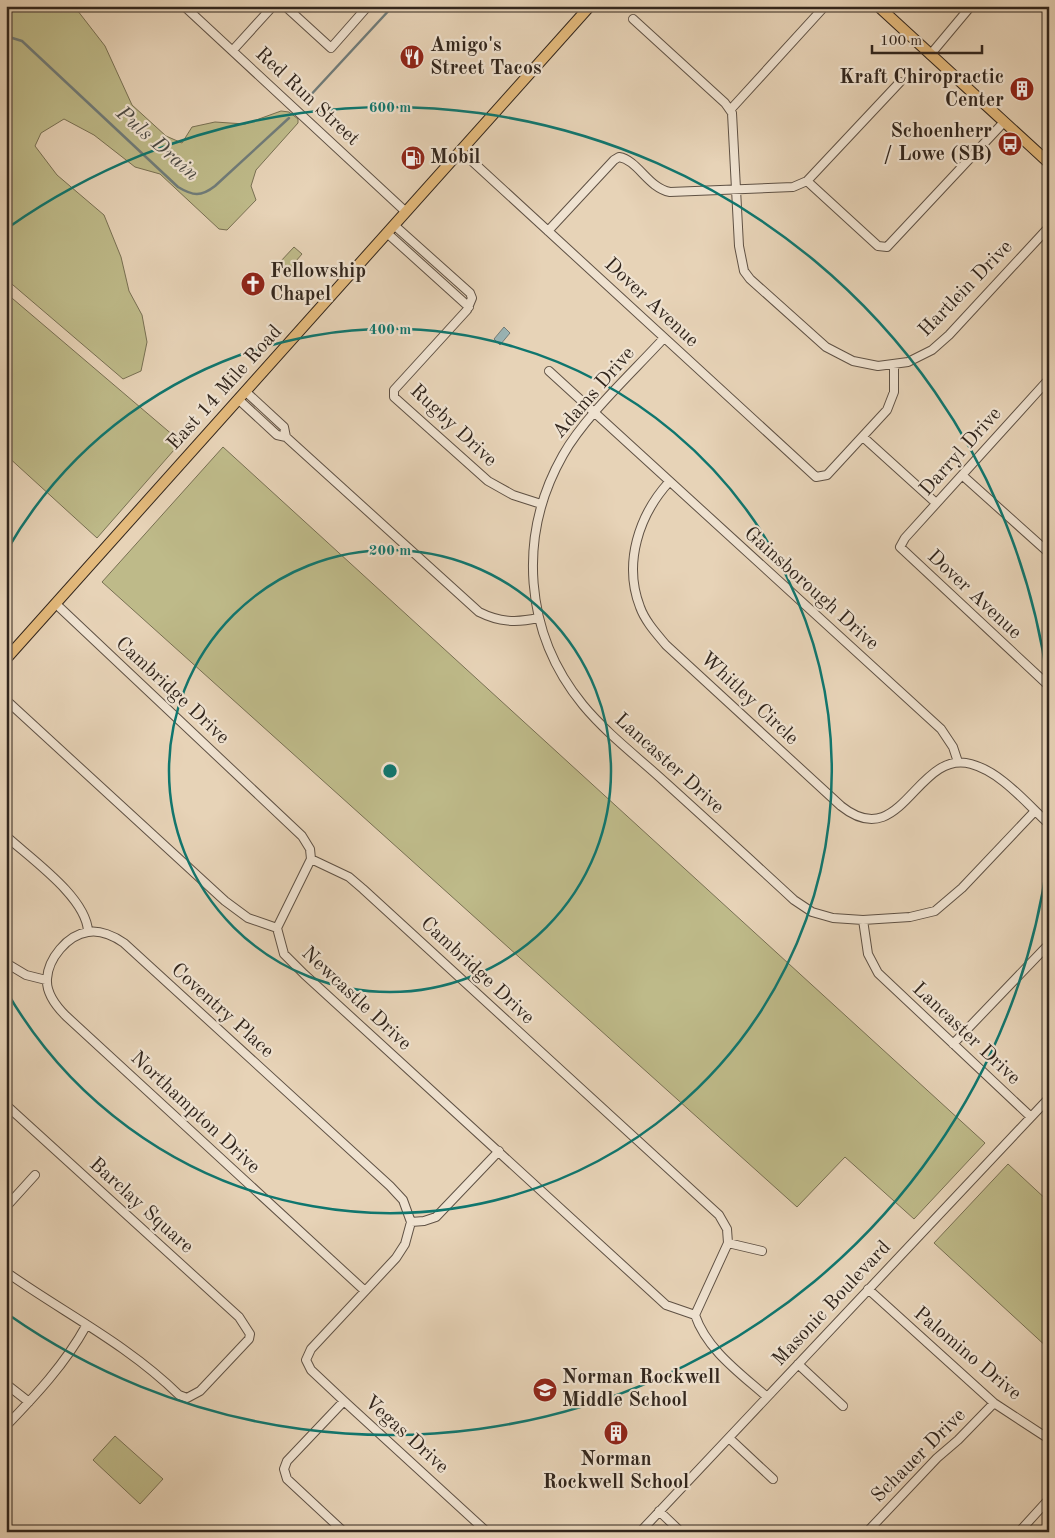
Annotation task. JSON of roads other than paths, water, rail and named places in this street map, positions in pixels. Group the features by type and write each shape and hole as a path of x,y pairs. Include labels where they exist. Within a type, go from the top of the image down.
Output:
{"main road":[{"name":"East 14 Mile Road","path":"6,659 590,6"},
{"path":"878,6 1049,163"}],"street":[{"name":"Red Run Street","path":"184,6 406,212"},
{"path":"232,50 273,6"},
{"path":"285,6 331,48 368,6"},
{"path":"633,19 731,109 825,6"},
{"path":"930,55 971,6"},
{"path":"548,231 614,160 619,157 626,159 656,187 665,191 793,187 807,181 900,82"},
{"name":"Hartlein Drive","path":"731,109 733,116 740,259 744,271 750,279 833,352 865,364 894,365 919,357 942,342 1049,227"},
{"path":"807,181 878,246 884,248 890,244 1004,122"},
{"name":"Dover Avenue","path":"461,151 813,475 820,478 827,475 863,437"},
{"path":"387,233 469,307 472,298 470,293 394,225"},
{"name":"Rugby Drive","path":"469,307 396,387 394,397 482,476 506,491 540,504"},
{"name":"Adams Drive","path":"538,618 532,563 540,504 564,453 595,413 664,338"},
{"path":"894,365 895,380 891,404 863,437 936,503"},
{"name":"Gainsborough Drive","path":"548,371 941,729 953,747 958,762"},
{"name":"Darryl Drive","path":"900,547 936,503 1049,379"},
{"path":"246,391 284,427 286,437"},
{"path":"238,399 277,435 286,437 479,612 510,622 538,618"},
{"path":"962,475 1049,553"},
{"name":"Whitley Circle","path":"669,482 647,511 639,532 633,561 639,606 655,632 666,645 841,806 860,818 876,818 891,814 930,776 942,767 958,762"},
{"name":"Dover Avenue","path":"900,547 1049,686"},
{"name":"Cambridge Drive","path":"56,604 302,836 310,850 311,859 349,877 363,889 719,1215 727,1229 728,1243"},
{"name":"Lancaster Drive","path":"538,618 547,646 560,672 584,706 601,724 794,900 825,917 862,920 868,954 878,973 1032,1117"},
{"path":"6,700 225,901 248,918 276,928 311,859"},
{"path":"958,762 969,763 989,772 1049,824"},
{"path":"862,920 910,917 935,911 962,888 1035,811"},
{"path":"6,836 73,897 86,915 88,931 72,938 58,952 49,968 46,980 26,975 6,963"},
{"name":"Newcastle Drive","path":"276,928 280,944 289,960 666,1304 695,1315"},
{"name":"Coventry Place","path":"88,931 111,936 131,950 390,1186 403,1200 412,1222"},
{"path":"953,1044 1049,944"},
{"name":"Northampton Drive","path":"46,980 54,1002 66,1016 365,1291"},
{"name":"Masonic Boulevard","path":"640,1532 1049,1098"},
{"name":"Barclay Square","path":"6,1105 239,1317 250,1334 248,1339 200,1391 187,1398 179,1395 125,1348 86,1326"},
{"path":"365,1291 401,1251 412,1222 436,1217 499,1151"},
{"path":"6,1207 36,1176"},
{"path":"762,1251 728,1243 695,1315 700,1329 713,1348 767,1397"},
{"path":"6,1272 86,1326 71,1351 29,1402 6,1426"},
{"name":"Palomino Drive","path":"868,1289 994,1403 1049,1439"},
{"name":"Vegas Drive","path":"365,1291 311,1349 306,1360 311,1370 487,1532"},
{"path":"798,1364 843,1406"},
{"path":"6,1384 29,1402"},
{"path":"344,1401 287,1461 284,1469 287,1479 344,1532"},
{"name":"Schauer Drive","path":"867,1532 937,1458 958,1440 994,1403"},
{"path":"729,1438 773,1479"},
{"path":"1019,1532 1049,1499"},
{"path":"659,1511 681,1532"}],"water":[{"path":"504,327 510,333 500,345 494,339"}],"waterway":[{"name":"Puls Drain","path":"307,99 393,6"},
{"name":"Puls Drain","path":"6,39 9,37 22,41 178,187 193,194 201,194 215,186 289,118"}],"place":[{"name":"Amigo's Street Tacos","path":"412,57"},
{"name":"Kraft Chiropractic Center","path":"1022,89"},
{"name":"Schoenherr / Lowe (SB)","path":"1010,144"},
{"name":"Mobil","path":"413,158"},
{"name":"Fellowship Chapel","path":"253,284"},
{"name":"Norman Rockwell Middle School","path":"545,1390"},
{"name":"Norman Rockwell School","path":"616,1433"}]}
